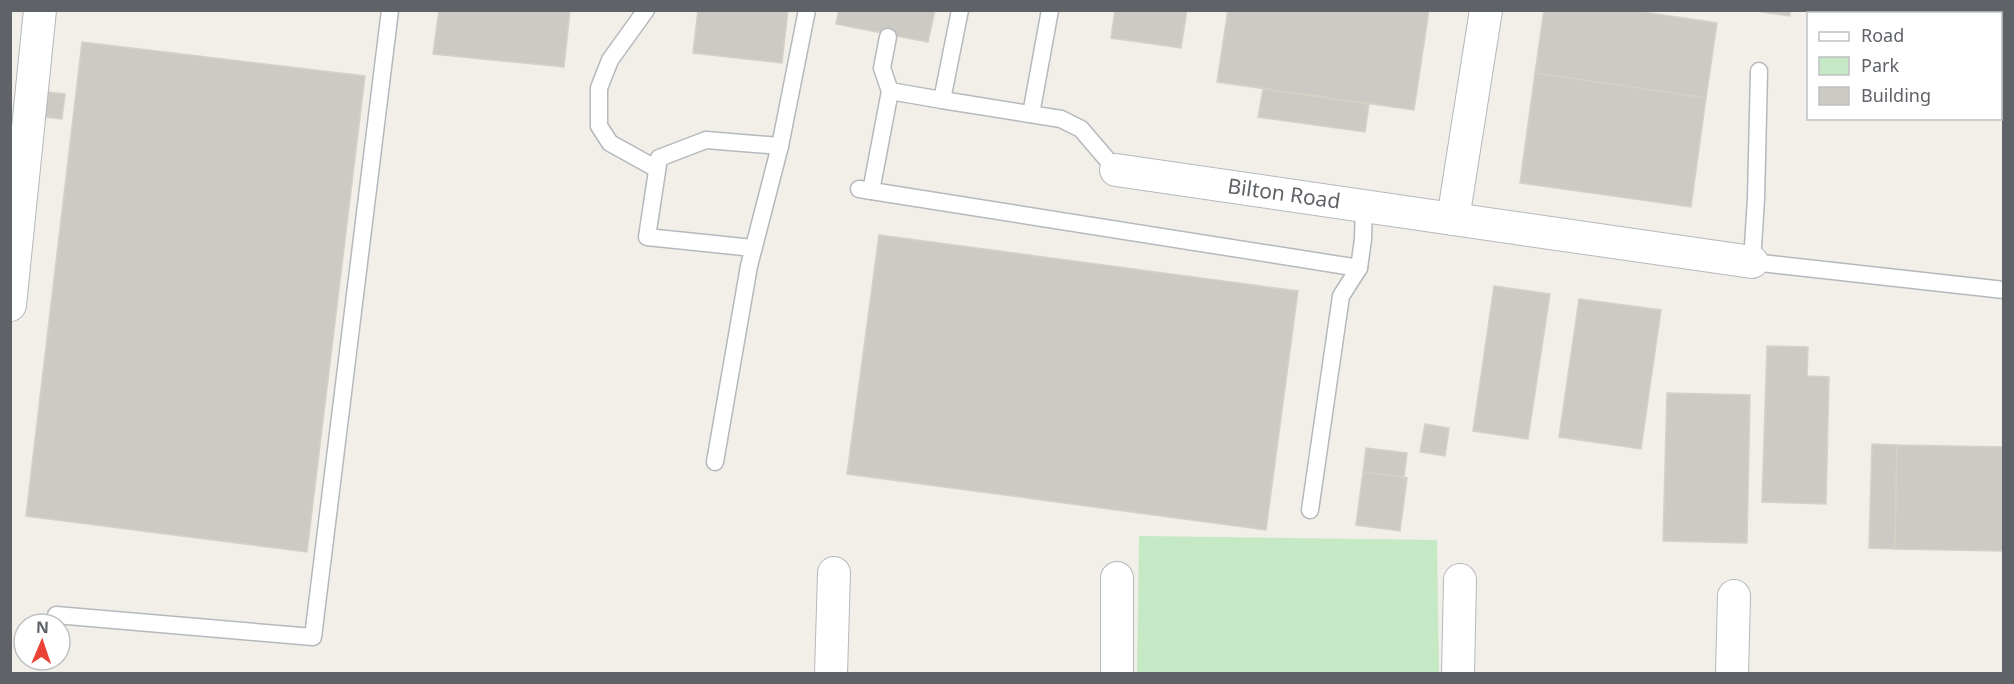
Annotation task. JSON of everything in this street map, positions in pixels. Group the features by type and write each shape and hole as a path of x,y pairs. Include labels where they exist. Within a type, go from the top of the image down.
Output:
{"street":[{"path":"10,305 40,10"},
{"path":"1453,219 1486,10"},
{"name":"Bilton Road","path":"1116,170 1752,262"},
{"path":"831,674 834,573"},
{"path":"1117,578 1117,674"},
{"path":"1458,674 1460,579"},
{"path":"1732,674 1734,596"}],"lane":[{"path":"72,616 313,637 390,10"},
{"path":"646,10 610,60 599,88 599,126 610,143 657,169"},
{"path":"715,462 753,248 780,146 807,10"},
{"path":"942,100 960,10"},
{"path":"1031,114 1050,10"},
{"path":"888,37 882,68 890,91 865,190 1359,268"},
{"path":"1759,71 1752,262 2004,290"},
{"path":"890,91 1061,119 1081,129 1116,170"},
{"path":"753,248 647,237 659,158 706,140 780,146"},
{"path":"1310,510 1341,296 1359,268 1364,206"}],"green space":[{"path":"1139,536 1437,540 1439,673 1137,673"}],"building":[{"path":"439,10 570,10 564,67 433,54"},
{"path":"698,10 788,10 782,63 693,53"},
{"path":"839,10 935,10 928,42 836,24"},
{"path":"1115,10 1187,10 1181,48 1111,38"},
{"path":"1228,10 1429,10 1414,110 1217,82"},
{"path":"1544,10 1630,10 1717,23 1706,98 1535,73"},
{"path":"1748,10 1790,10 1790,16"},
{"path":"82,42 365,76 307,552 26,516"},
{"path":"1535,73 1706,98 1691,207 1520,183"},
{"path":"1263,89 1369,104 1365,132 1258,117"},
{"path":"47,92 65,94 62,119 44,117"},
{"path":"879,235 1298,291 1266,530 847,474"},
{"path":"1494,286 1550,294 1528,439 1473,431"},
{"path":"1579,299 1661,310 1641,449 1559,437"},
{"path":"1767,346 1808,347 1807,376 1829,377 1826,504 1762,502"},
{"path":"1667,393 1750,395 1747,543 1663,541"},
{"path":"1425,424 1449,428 1445,456 1420,452"},
{"path":"1872,444 1897,445 1895,549 1869,548"},
{"path":"1897,445 2004,447 2004,551 1895,549"},
{"path":"1366,448 1407,453 1404,477 1363,472"},
{"path":"1363,472 1407,478 1400,531 1356,525"}]}
